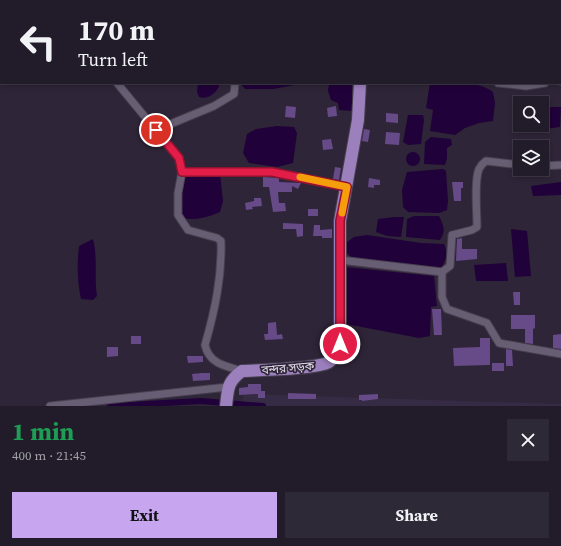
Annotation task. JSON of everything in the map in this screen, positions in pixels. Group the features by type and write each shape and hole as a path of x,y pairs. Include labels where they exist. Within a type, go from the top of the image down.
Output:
{"highway":[{"name":"বন্দর সড়ক","path":"242,371 317,366 329,362 335,356 340,344 340,221 358,120 360,84"},
{"path":"226,406 228,390 233,378 242,371"}],"street":[{"path":"118,84 179,158 182,172 178,193 178,215 188,230 217,238 221,241 222,264 217,301 206,345 207,352 216,362 242,371"},
{"path":"156,130 214,106 234,94 236,84"},
{"path":"507,84 526,86 539,84"},
{"path":"340,260 442,272 450,266 452,235 472,230 477,227 477,180 482,165 486,161 513,164"},
{"path":"549,166 561,165"},
{"path":"182,172 272,172 347,187"},
{"path":"442,272 442,297 447,309 487,323 499,343 561,354"},
{"path":"50,406 228,390"}],"shaded area":[{"path":"198,84 220,84 215,92 210,96 203,98 199,97 197,92"},
{"path":"241,84 295,84 273,89 245,89"},
{"path":"329,84 352,84 352,111 339,110 338,103 331,100 328,91"},
{"path":"430,84 479,85 493,92 495,103 493,121 479,123 465,128 455,135 430,131 433,110 426,108"},
{"path":"549,107 561,107 560,127 549,128"},
{"path":"408,115 423,115 424,120 421,144 408,145 403,142"},
{"path":"277,126 294,127 297,133 293,163 277,167 249,163 243,153 247,134 256,129"},
{"path":"431,137 451,139 452,145 447,148 445,165 424,164 425,142"},
{"path":"410,152 416,152 420,156 420,162 416,166 410,166 406,162 406,156"},
{"path":"443,169 446,171 448,201 447,210 439,213 408,212 403,207 402,190 407,172"},
{"path":"220,173 223,201 220,212 211,216 200,218 190,219 181,217 178,201 184,175"},
{"path":"561,182 561,195 533,196 531,186"},
{"path":"414,216 439,216 444,228 440,240 406,237 407,219"},
{"path":"404,217 401,237 387,236 376,232 378,219"},
{"path":"511,229 527,231 531,276 515,277"},
{"path":"367,235 421,243 444,244 446,258 442,267 427,268 353,259 346,252 347,242 354,237"},
{"path":"93,239 97,296 93,300 81,299 78,272 79,246"},
{"path":"506,263 508,281 476,281 474,265"},
{"path":"344,267 434,276 437,306 431,307 430,336 419,338 346,324"},
{"path":"244,394 561,404 561,406 241,406"}],"building":[{"path":"286,106 296,107 295,118 285,117"},
{"path":"336,106 337,116 328,117 327,108"},
{"path":"386,113 398,114 398,123 386,122"},
{"path":"364,129 370,130 368,142 362,141"},
{"path":"386,132 400,133 399,145 385,144"},
{"path":"331,139 333,149 323,150 322,140"},
{"path":"335,167 341,168 339,180 333,179"},
{"path":"263,177 279,178 279,182 301,183 298,189 292,186 292,192 278,192 279,203 285,203 286,211 273,212 269,187 263,187"},
{"path":"369,178 380,180 380,185 374,185 374,188 368,187"},
{"path":"452,182 463,182 463,188 461,188 461,201 454,201"},
{"path":"254,198 261,198 262,206 252,207 253,209 246,210 245,203 254,201"},
{"path":"308,209 318,209 318,216 308,216"},
{"path":"283,223 303,224 303,236 297,237 296,229 283,229"},
{"path":"314,225 320,225 320,230 332,229 332,238 313,236"},
{"path":"462,238 462,249 477,249 477,259 456,261 457,239"},
{"path":"513,292 520,292 520,305 514,305"},
{"path":"432,309 441,309 442,335 434,335"},
{"path":"511,315 535,315 533,344 525,343 525,329 511,329"},
{"path":"276,322 277,335 282,334 283,339 265,340 264,334 268,334 268,323"},
{"path":"561,334 561,349 553,348 553,335"},
{"path":"131,336 141,336 141,344 131,344"},
{"path":"480,338 490,338 490,365 454,366 453,348 480,347"},
{"path":"107,347 118,347 118,356 107,357"},
{"path":"506,349 512,350 513,366 506,366"},
{"path":"187,356 203,356 203,362 188,363"},
{"path":"492,363 504,363 504,371 492,371"},
{"path":"210,373 210,380 193,381 192,374"},
{"path":"248,384 261,384 261,391 265,391 265,398 258,398 258,394 239,395 239,388 248,387"},
{"path":"288,393 316,394 316,399 288,399"},
{"path":"378,394 378,399 359,400 359,395"}],"waterway":[{"path":"110,406 201,401 263,406"}],"slow traffic":[{"path":"300,177 347,187 342,213"}],"route":[{"path":"156,130 179,158 182,172 272,172 347,187 340,221 340,344"}]}
